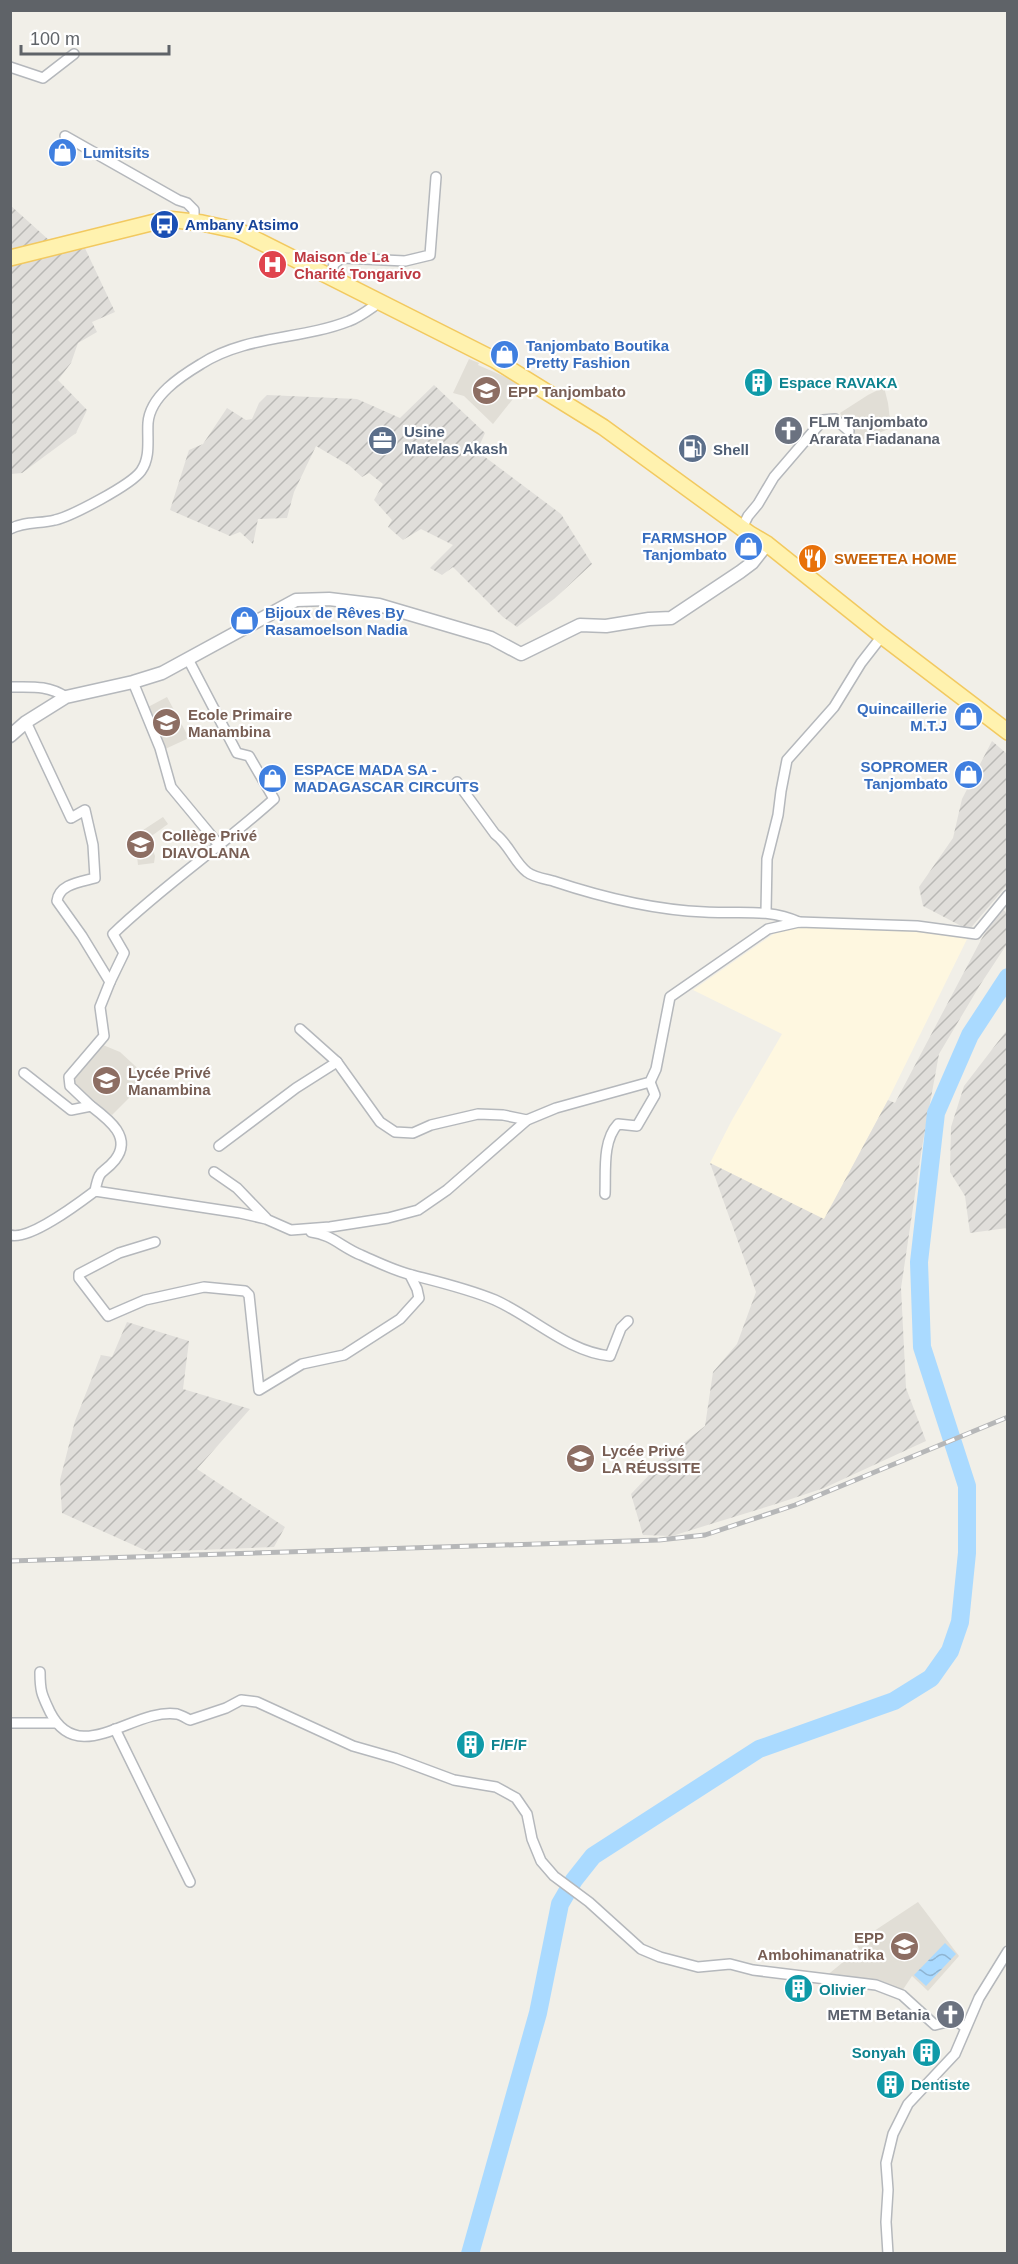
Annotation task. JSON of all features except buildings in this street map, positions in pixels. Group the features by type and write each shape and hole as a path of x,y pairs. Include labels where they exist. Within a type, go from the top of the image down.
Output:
{"main road":[{"path":"10,258 167,219 239,231 495,360 603,427 767,544 882,636 1008,732"}],"street":[{"path":"10,67 43,78 74,54"},
{"path":"65,136 187,203 194,210 194,222"},
{"path":"330,277 334,264 342,258 405,261 430,255 436,177"},
{"path":"10,529 24,523 54,521 68,516 131,482 141,471 147,459 148,419 160,396 181,377 204,362 257,342 351,321 380,302"},
{"path":"742,528 774,477 823,420 835,419 849,431"},
{"path":"10,736 26,722 66,697 162,673 296,600 318,599 379,605 490,638 521,654 580,625 606,626 671,618 741,572 752,563 767,544"},
{"path":"766,912 767,859 778,815 787,760 834,707 861,663 882,636"},
{"path":"10,1246 14,1236 29,1234 95,1191 99,1173 116,1159 121,1144 119,1131 70,1086 69,1077 104,1036 100,1007 124,953 113,934 274,799 249,756 237,753 188,658"},
{"path":"133,682 160,748 171,787 220,846"},
{"path":"10,687 45,687 55,689 66,697"},
{"path":"26,722 71,818 85,810 93,845 95,878 64,887 58,894 57,902 82,936 110,982"},
{"path":"457,782 495,834 501,838 528,873 578,890 634,902 702,912 766,912 783,915 799,922"},
{"path":"605,1194 607,1151 612,1131 618,1124 637,1126 655,1095 650,1082 656,1069 670,998 768,929 799,922 917,926 976,934 1008,895"},
{"path":"300,1029 337,1062 380,1122 394,1132 413,1133 431,1125 478,1114 503,1115 527,1120"},
{"path":"219,1146 296,1088 337,1062"},
{"path":"24,1073 71,1110 91,1106"},
{"path":"291,1230 388,1218 418,1210 447,1190 527,1120 556,1108 650,1082"},
{"path":"214,1172 237,1188 266,1219"},
{"path":"95,1191 266,1219 291,1230 320,1233 354,1252 411,1275 473,1291 497,1301 578,1347 601,1355 610,1356 621,1328 628,1321"},
{"path":"154,1242 119,1253 79,1274 79,1278 108,1316 145,1300 204,1287 245,1291 249,1295 259,1390 302,1364 344,1355 400,1318 418,1298 411,1275"},
{"path":"40,1672 40,1691 56,1723 64,1731 74,1736 95,1736 159,1715 177,1714 190,1720 226,1708 241,1700 257,1702 353,1746 395,1758 454,1780 496,1787 516,1798 527,1814 532,1839 542,1861 562,1883 578,1893 641,1949 660,1957 698,1967 730,1964 753,1970 876,1985 902,1995 935,2025 955,2020 965,2027"},
{"path":"10,1723 56,1723"},
{"path":"115,1729 190,1882"},
{"path":"888,2253 886,2163 893,2134 908,2104 955,2054 979,1998 1008,1951"}],"shaded area":[{"path":"10,205 60,250 83,244 115,312 92,322 97,332 78,343 71,363 58,380 87,410 76,433 22,473 11,474"},
{"name":"EPP Tanjombato","path":"469,359 524,385 493,424 464,396 453,393"},
{"path":"434,385 485,433 477,451 561,514 592,564 554,599 517,627 503,617 453,567 442,575 430,568 453,545 421,529 403,540 388,527 392,520 374,500 383,484 369,473 362,477 350,466 316,446 294,492 287,518 258,519 253,544 240,532 230,536 170,510 189,450 203,444 227,408 246,420 252,419 259,403 267,395 357,399 400,418"},
{"path":"884,387 891,428 859,441 840,413"},
{"name":"Ecole Primaire Manambina","path":"167,697 189,738 163,750 148,707"},
{"path":"992,741 1007,754 1007,885 969,930 923,906 919,887 953,838 962,799"},
{"name":"Collège Privé DIAVOLANA","path":"163,817 168,824 146,840 146,849 152,848 155,856 154,863 138,865 135,838 137,834"},
{"path":"1001,908 1007,913 1007,944 939,1054 922,1147 901,1288 906,1388 926,1441 824,1488 779,1503 672,1536 643,1535 631,1494 667,1456 705,1426 713,1372 737,1344 756,1292 710,1163 824,1219 888,1100 895,1103 982,938"},
{"path":"782,928 920,928 970,933 888,1100 824,1220 710,1163 782,1034 693,990"},
{"path":"1007,1030 1007,1228 970,1233 965,1196 950,1172 951,1127 964,1086"},
{"name":"Lycée Privé Manambina","path":"103,1045 120,1052 146,1076 112,1115 91,1102 73,1084 72,1079"},
{"path":"127,1322 189,1341 183,1389 250,1409 197,1469 285,1527 274,1547 149,1552 62,1513 60,1480 75,1421 101,1355 112,1357"},
{"name":"EPP Ambohimanatrika","path":"918,1902 959,1956 928,1991 912,1976 902,1991 825,1977 859,1949 856,1943"}],"water":[{"path":"945,1943 956,1954 926,1986 914,1975"}],"waterway":[{"path":"470,2254 538,2013 560,1904 574,1880 593,1856 759,1749 894,1701 931,1678 950,1651 960,1622 967,1553 967,1486 922,1347 919,1262 936,1113 970,1035 1008,977"}],"railway":[{"path":"10,1561 659,1540 705,1535 795,1505 1008,1417"}],"place":[{"name":"Lumitsits","path":"62,152"},
{"name":"Ambany Atsimo","path":"164,224"},
{"name":"Maison de La Charité Tongarivo","path":"273,265"},
{"name":"Tanjombato Boutika Pretty Fashion","path":"505,354"},
{"name":"Espace RAVAKA","path":"758,382"},
{"name":"EPP Tanjombato","path":"487,391"},
{"name":"FLM Tanjombato Ararata Fiadanana","path":"788,430"},
{"name":"Usine Matelas Akash","path":"383,440"},
{"name":"Shell","path":"692,449"},
{"name":"FARMSHOP Tanjombato","path":"748,546"},
{"name":"SWEETEA HOME","path":"813,558"},
{"name":"Bijoux de Rêves By Rasamoelson Nadia","path":"244,621"},
{"name":"Quincaillerie M.T.J","path":"968,717"},
{"name":"Ecole Primaire Manambina","path":"167,723"},
{"name":"SOPROMER Tanjombato","path":"969,775"},
{"name":"ESPACE MADA SA - MADAGASCAR CIRCUITS","path":"273,778"},
{"name":"Collège Privé DIAVOLANA","path":"141,844"},
{"name":"Lycée Privé Manambina","path":"107,1081"},
{"name":"Lycée Privé LA RÉUSSITE","path":"581,1459"},
{"name":"F/F/F","path":"470,1744"},
{"name":"EPP Ambohimanatrika","path":"905,1946"},
{"name":"Olivier","path":"798,1989"},
{"name":"METM Betania","path":"951,2014"},
{"name":"Sonyah","path":"927,2052"},
{"name":"Dentiste","path":"890,2084"}]}
